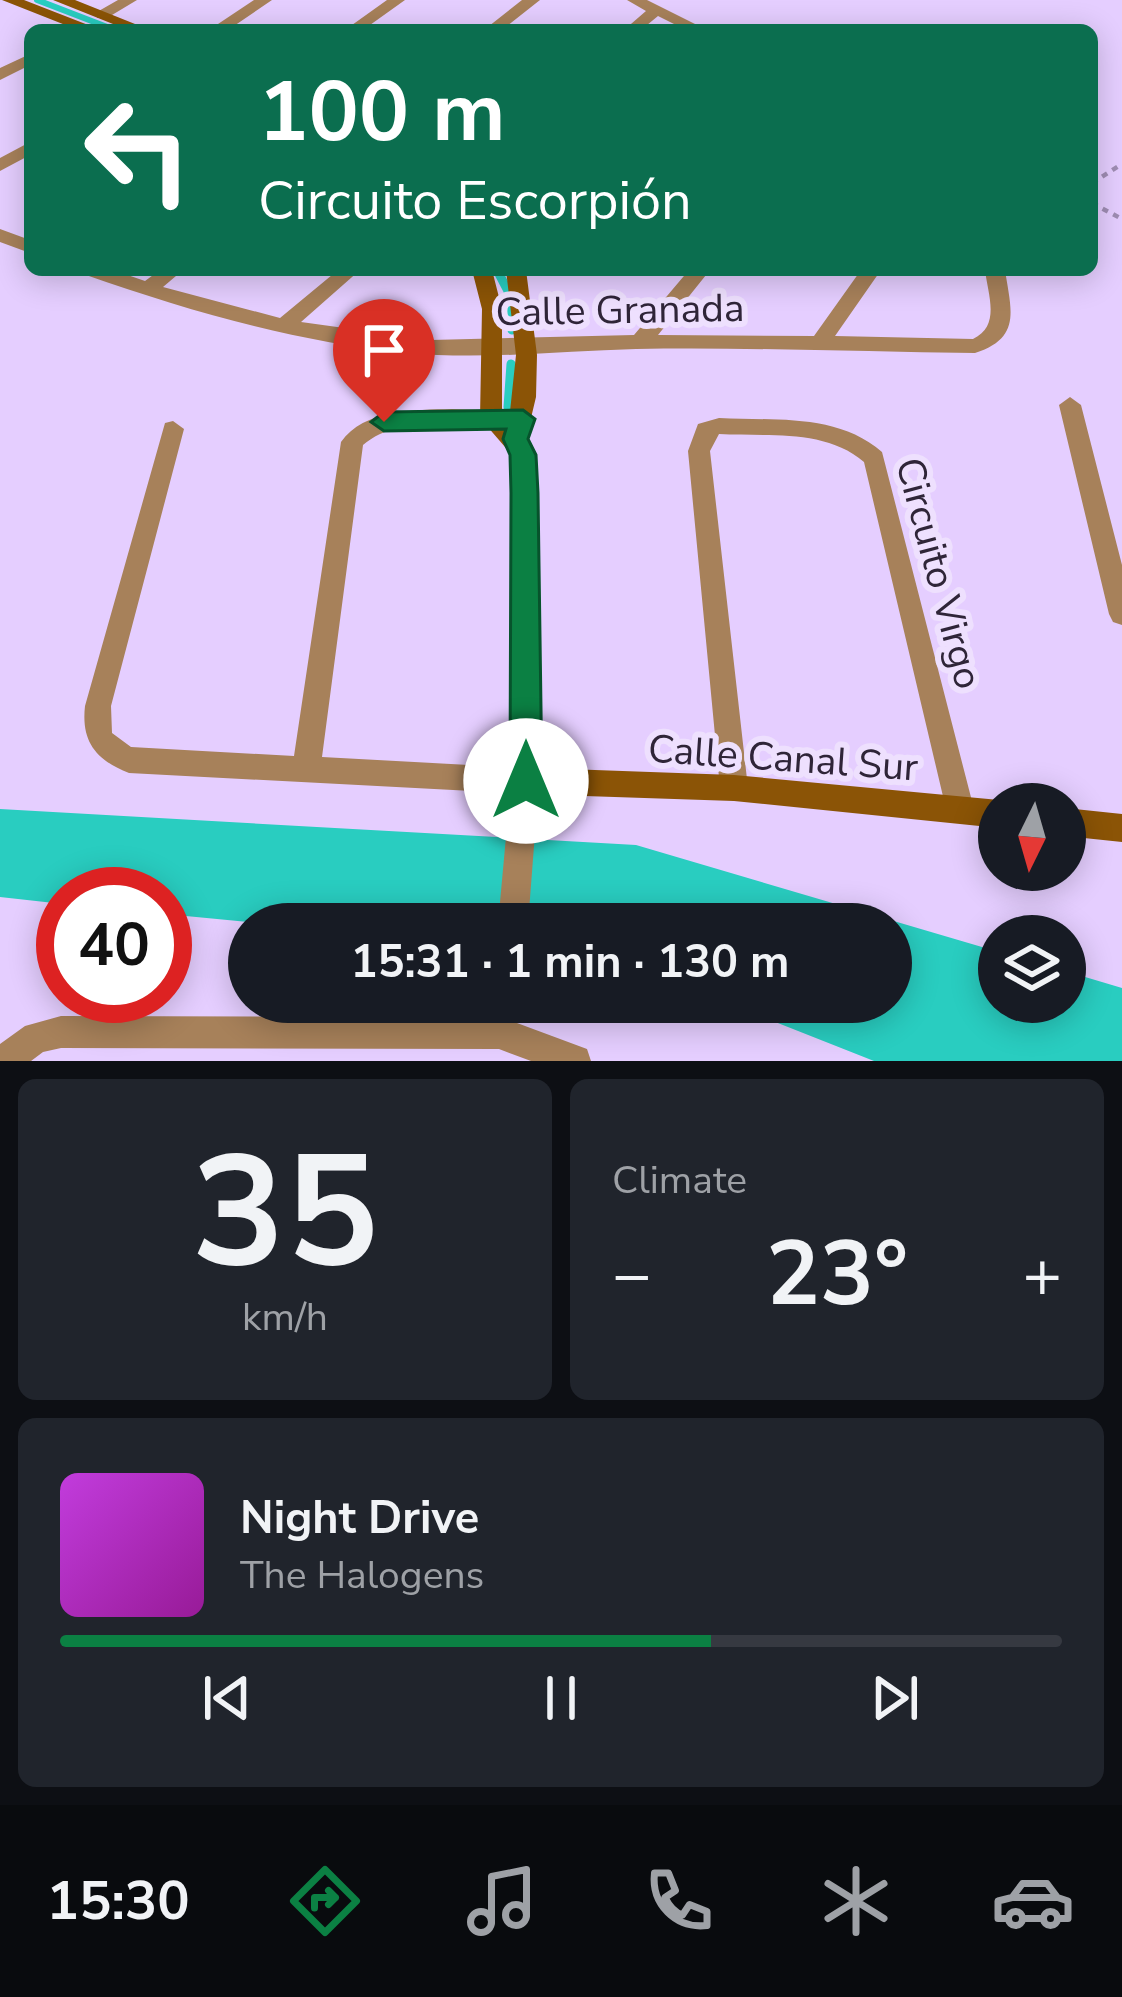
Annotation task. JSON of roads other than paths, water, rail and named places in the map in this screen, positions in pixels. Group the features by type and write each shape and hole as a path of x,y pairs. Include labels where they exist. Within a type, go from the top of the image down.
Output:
{"street":[{"path":"10,0 85,24"},
{"path":"61,0 89,24"},
{"path":"94,24 129,0"},
{"path":"226,24 264,0"},
{"path":"362,24 397,0"},
{"path":"501,24 532,0"},
{"path":"635,0 686,24"},
{"path":"639,24 656,10"},
{"name":"Calle Granada","path":"109,276 195,306 286,324 403,345 491,347 640,342 975,346 991,339 1003,322 996,276"},
{"path":"147,290 165,276"},
{"path":"286,324 343,276"},
{"path":"484,276 492,309 491,418"},
{"path":"515,903 526,781 525,493 519,429 529,346 517,276"},
{"path":"640,342 695,276"},
{"path":"819,344 867,276"},
{"path":"1070,404 1122,614"},
{"path":"306,770 352,442 360,431 384,422 491,418 519,429"},
{"name":"Circuito Virgo","path":"734,788 699,452 706,430 718,426 840,436 874,458 960,809"},
{"name":"Calle Canal Sur","path":"173,429 98,706 94,733 104,749 130,760 734,788 978,811"},
{"path":"1086,824 1122,828"},
{"path":"9,1056 35,1037 61,1032 260,1023"},
{"path":"519,1023 575,1061"}],"waterway":[{"path":"37,0 99,24"},
{"path":"500,276 508,291 512,330"},
{"path":"508,407 511,364"}]}
